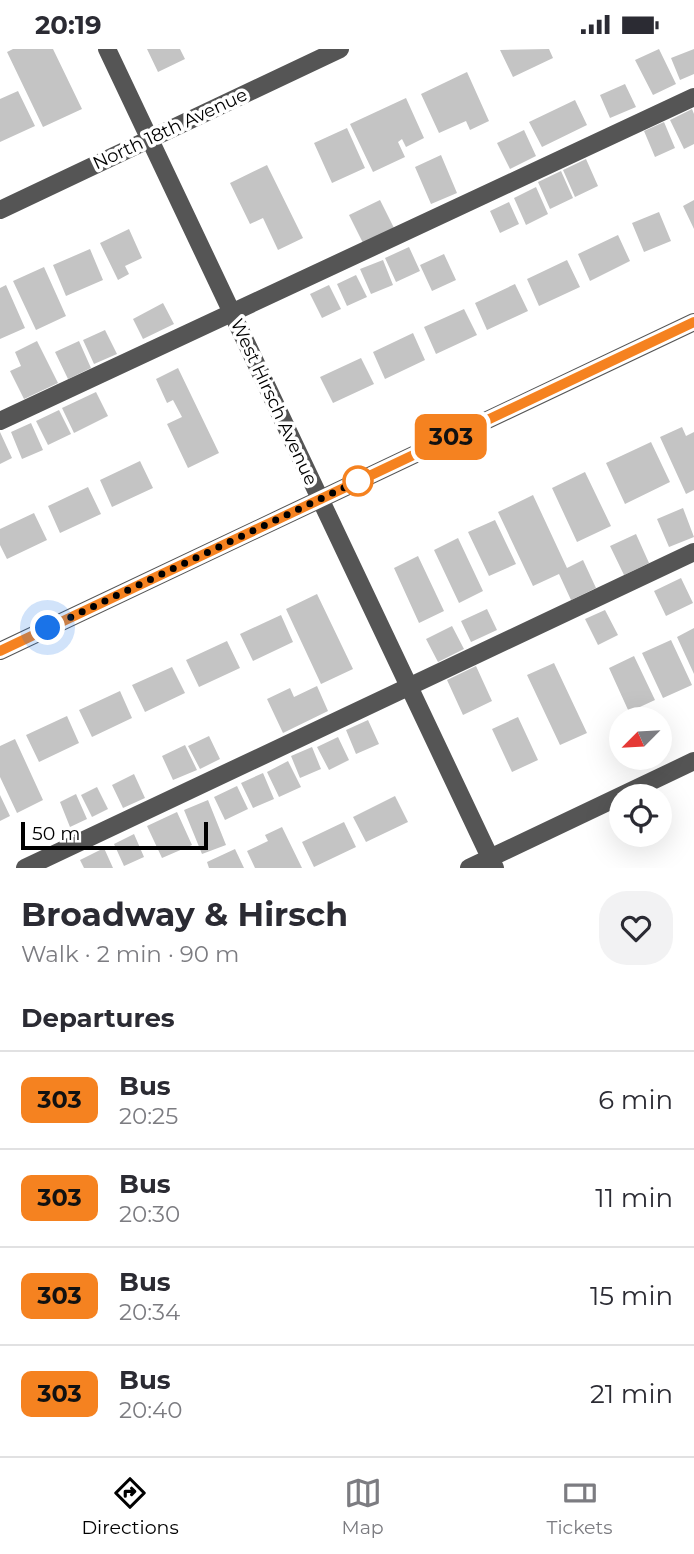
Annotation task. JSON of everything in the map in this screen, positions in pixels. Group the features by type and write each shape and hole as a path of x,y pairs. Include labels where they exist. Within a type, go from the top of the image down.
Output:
{"street":[{"name":"West Hirsch Avenue","path":"107,49 493,863"},
{"name":"North 18th Avenue","path":"0,210 340,49"},
{"path":"0,421 694,97"},
{"path":"0,651 694,322"},
{"path":"24,868 694,552"},
{"path":"469,868 493,863 694,761"}],"building":[{"path":"13,49 53,49 82,109 43,127 7,52"},
{"path":"147,49 180,49 185,59 158,72"},
{"path":"549,49 553,58 513,77 500,50"},
{"path":"659,49 676,84 653,95 635,60"},
{"path":"694,49 694,74 680,80 671,58"},
{"path":"467,72 489,121 470,130 466,121 439,133 421,94"},
{"path":"625,84 636,107 610,118 600,95"},
{"path":"18,91 35,126 0,142 0,99"},
{"path":"406,98 424,138 406,147 402,139 398,142 405,157 373,172 350,124"},
{"path":"575,100 587,125 542,147 529,122"},
{"path":"692,109 694,144 684,149 670,120"},
{"path":"664,122 675,148 655,157 644,131"},
{"path":"347,128 365,168 332,183 314,143"},
{"path":"524,130 536,156 510,169 497,143"},
{"path":"441,155 457,193 431,204 415,167"},
{"path":"586,159 598,186 575,197 563,170"},
{"path":"267,165 303,238 278,250 263,218 250,224 230,183"},
{"path":"561,171 573,198 550,209 538,182"},
{"path":"536,187 548,214 526,225 514,198"},
{"path":"380,200 394,228 363,243 349,215"},
{"path":"694,200 694,229 683,206"},
{"path":"509,202 519,224 500,233 490,211"},
{"path":"659,212 671,241 644,252 632,223"},
{"path":"129,229 142,258 125,266 129,274 118,280 100,243"},
{"path":"618,235 630,261 590,281 578,254"},
{"path":"409,247 420,271 396,282 385,258"},
{"path":"90,249 103,280 66,296 53,265"},
{"path":"444,254 456,280 432,291 420,265"},
{"path":"383,260 393,285 371,294 360,269"},
{"path":"567,260 580,287 539,306 527,279"},
{"path":"44,267 66,316 36,330 13,281"},
{"path":"356,275 367,297 347,306 337,284"},
{"path":"515,284 528,311 487,330 475,303"},
{"path":"6,285 25,328 0,339 0,288"},
{"path":"329,285 341,309 322,318 310,294"},
{"path":"163,303 174,324 143,339 133,319"},
{"path":"464,309 477,335 436,354 424,327"},
{"path":"105,330 117,354 94,364 83,340"},
{"path":"413,333 425,360 385,379 373,352"},
{"path":"37,341 58,383 24,399 10,371 21,366 15,352"},
{"path":"79,341 91,368 68,379 55,352"},
{"path":"361,358 374,384 333,403 320,377"},
{"path":"178,368 219,453 188,468 167,424 182,417 173,400 167,403 156,379"},
{"path":"96,392 108,416 74,433 62,408"},
{"path":"59,410 71,434 48,445 36,421"},
{"path":"31,423 43,450 22,459 11,432"},
{"path":"682,427 686,436 694,432 694,490 686,494 660,437"},
{"path":"0,432 12,458 0,464"},
{"path":"651,442 670,482 625,504 606,463"},
{"path":"140,461 153,488 112,507 100,480"},
{"path":"585,472 611,526 577,542 552,488"},
{"path":"88,487 101,514 60,533 48,506"},
{"path":"533,495 567,568 583,560 596,588 571,600 559,574 533,586 498,512"},
{"path":"683,508 694,537 669,547 657,519"},
{"path":"34,513 47,540 7,559 0,545 0,529"},
{"path":"495,520 516,564 489,576 468,532"},
{"path":"636,534 649,563 624,575 610,546"},
{"path":"458,538 483,591 459,603 434,550"},
{"path":"418,556 444,611 419,623 394,568"},
{"path":"681,578 693,603 666,616 654,591"},
{"path":"317,594 353,669 321,684 286,609"},
{"path":"487,609 497,630 471,642 461,621"},
{"path":"605,610 618,635 598,645 585,619"},
{"path":"281,615 293,642 253,661 240,634"},
{"path":"452,626 464,649 438,662 426,639"},
{"path":"694,628 694,674 677,637"},
{"path":"671,640 692,685 663,698 642,653"},
{"path":"227,641 240,668 199,687 186,660"},
{"path":"634,656 655,700 640,707 627,707 609,668"},
{"path":"554,663 587,733 560,745 527,675"},
{"path":"476,666 492,701 463,715 447,680"},
{"path":"172,667 185,693 145,712 132,685"},
{"path":"317,686 328,711 283,733 267,699 290,688 294,697"},
{"path":"120,691 132,718 92,737 79,710"},
{"path":"67,716 79,743 39,762 26,735"},
{"path":"518,717 538,760 512,772 492,729"},
{"path":"368,720 379,744 356,754 346,730"},
{"path":"209,736 220,759 200,769 188,746"},
{"path":"338,737 349,760 329,770 317,747"},
{"path":"15,739 43,800 17,813 0,777 0,746"},
{"path":"185,745 197,770 173,780 162,756"},
{"path":"312,747 321,769 300,778 291,756"},
{"path":"288,761 301,787 279,797 267,772"},
{"path":"263,773 274,799 253,808 241,783"},
{"path":"134,774 145,798 123,808 112,785"},
{"path":"237,786 248,809 225,820 214,797"},
{"path":"97,787 108,809 92,817 81,795"},
{"path":"76,794 87,819 70,827 60,802"},
{"path":"0,795 10,816 0,821"},
{"path":"395,796 408,822 366,842 353,817"},
{"path":"208,800 226,845 202,854 184,810"},
{"path":"177,812 192,845 162,858 147,826"},
{"path":"344,822 356,847 314,867 302,842"},
{"path":"282,827 302,868 255,868 247,851 268,841 265,835"},
{"path":"134,834 144,857 124,866 114,844"},
{"path":"104,848 113,868 84,868 80,860"},
{"path":"235,849 244,868 209,868 207,862"}],"bus line":[{"name":"303","path":"0,651 694,322"}],"route":[{"path":"48,628 358,481"}]}
